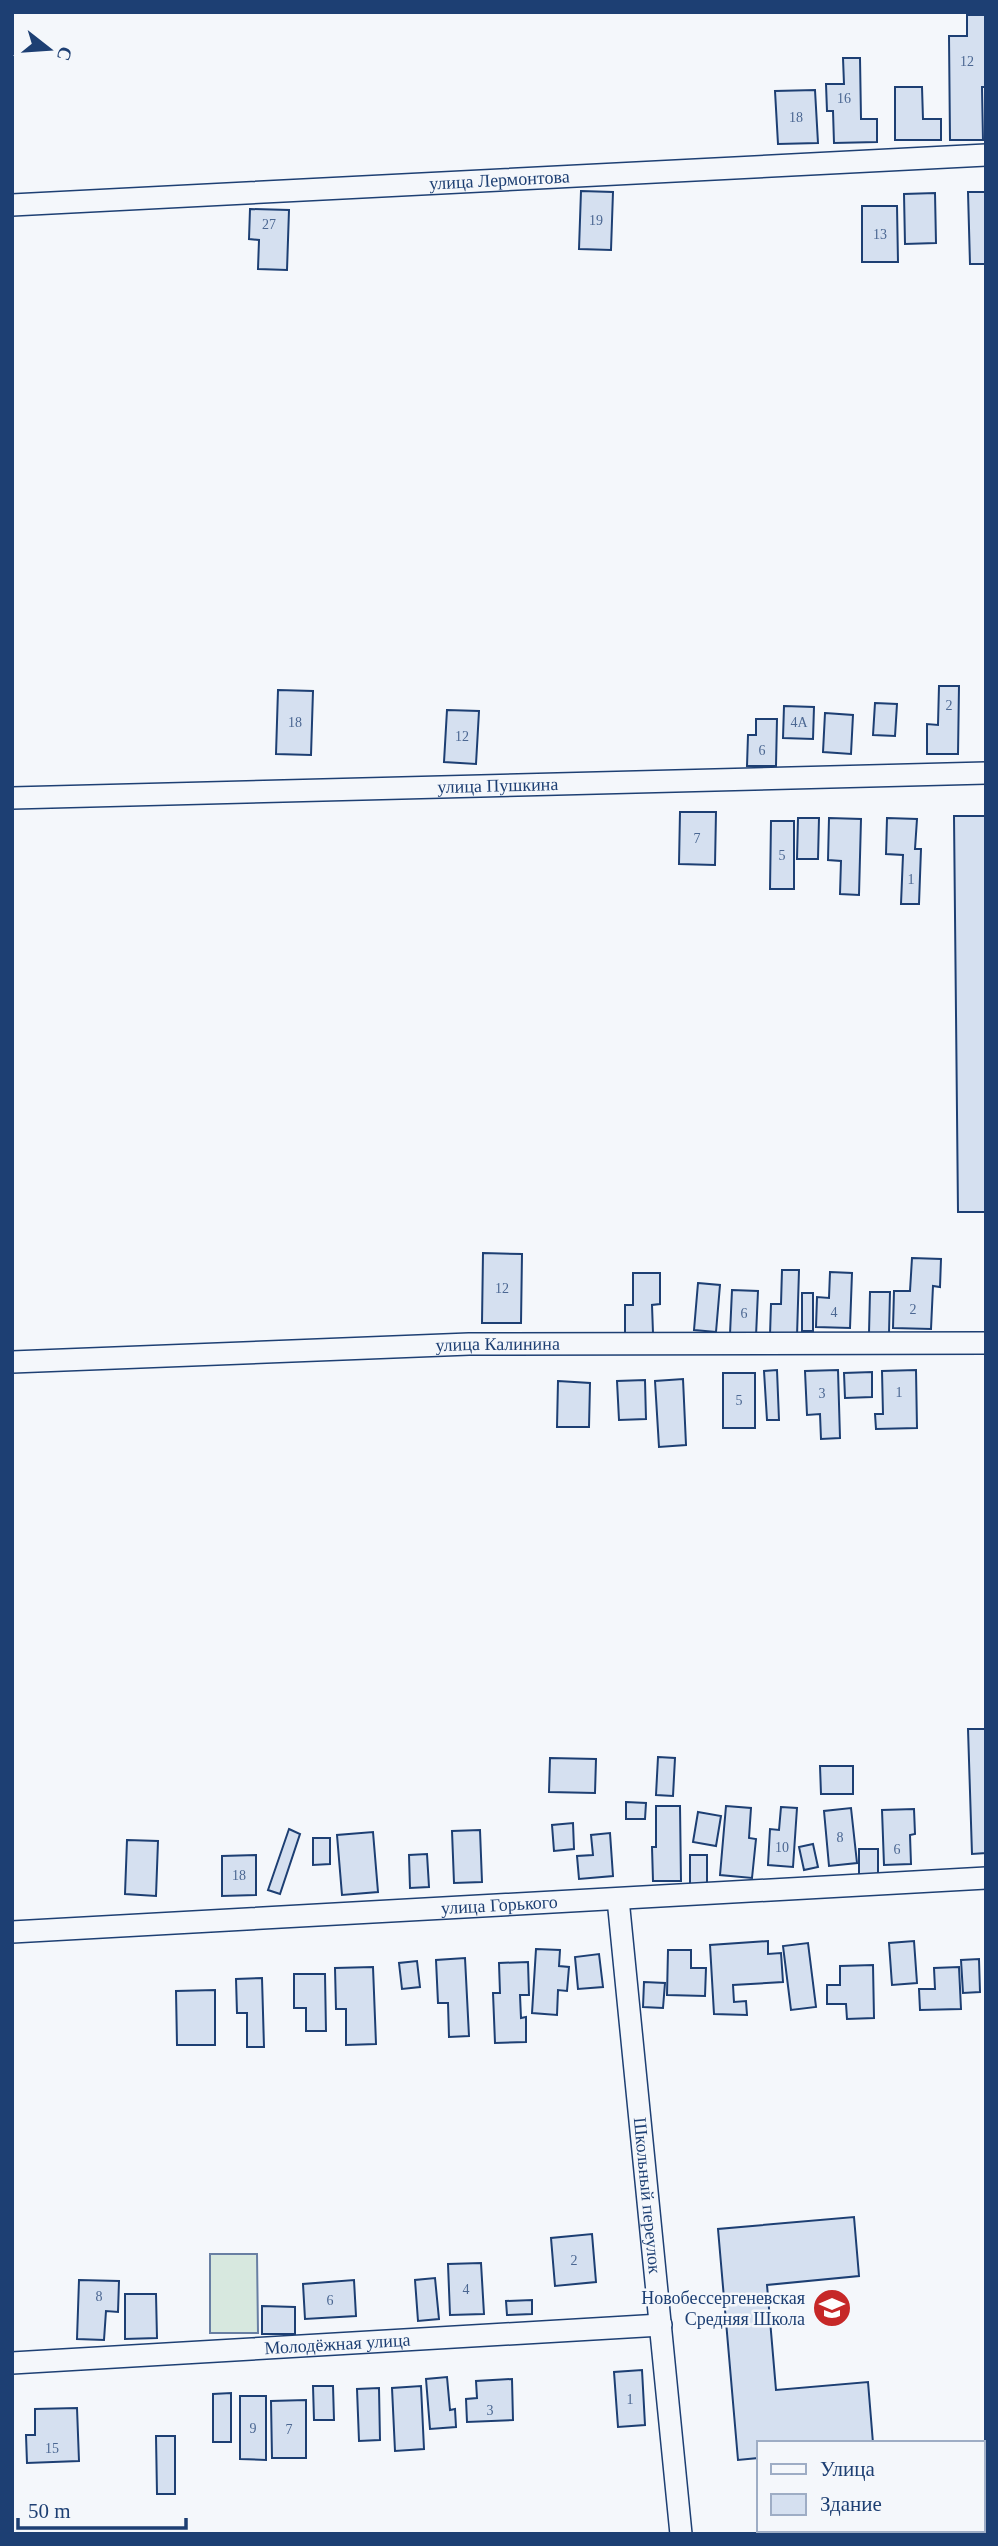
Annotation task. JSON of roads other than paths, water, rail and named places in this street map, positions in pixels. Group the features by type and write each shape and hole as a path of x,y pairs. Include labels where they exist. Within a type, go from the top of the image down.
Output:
{"street":[{"name":"улица Лермонтова","path":"12,205 986,155"},
{"name":"улица Пушкина","path":"12,799 986,774"},
{"name":"улица Калинина","path":"12,1362 469,1344 986,1343"},
{"name":"улица Горького","path":"12,1932 986,1878"},
{"name":"Школьный переулок","path":"618,1899 681,2534"},
{"name":"Молодёжная улица","path":"12,2363 661,2325"}],"place":[{"name":"Новобессергеневская Средняя Школа","path":"832,2308"}]}
